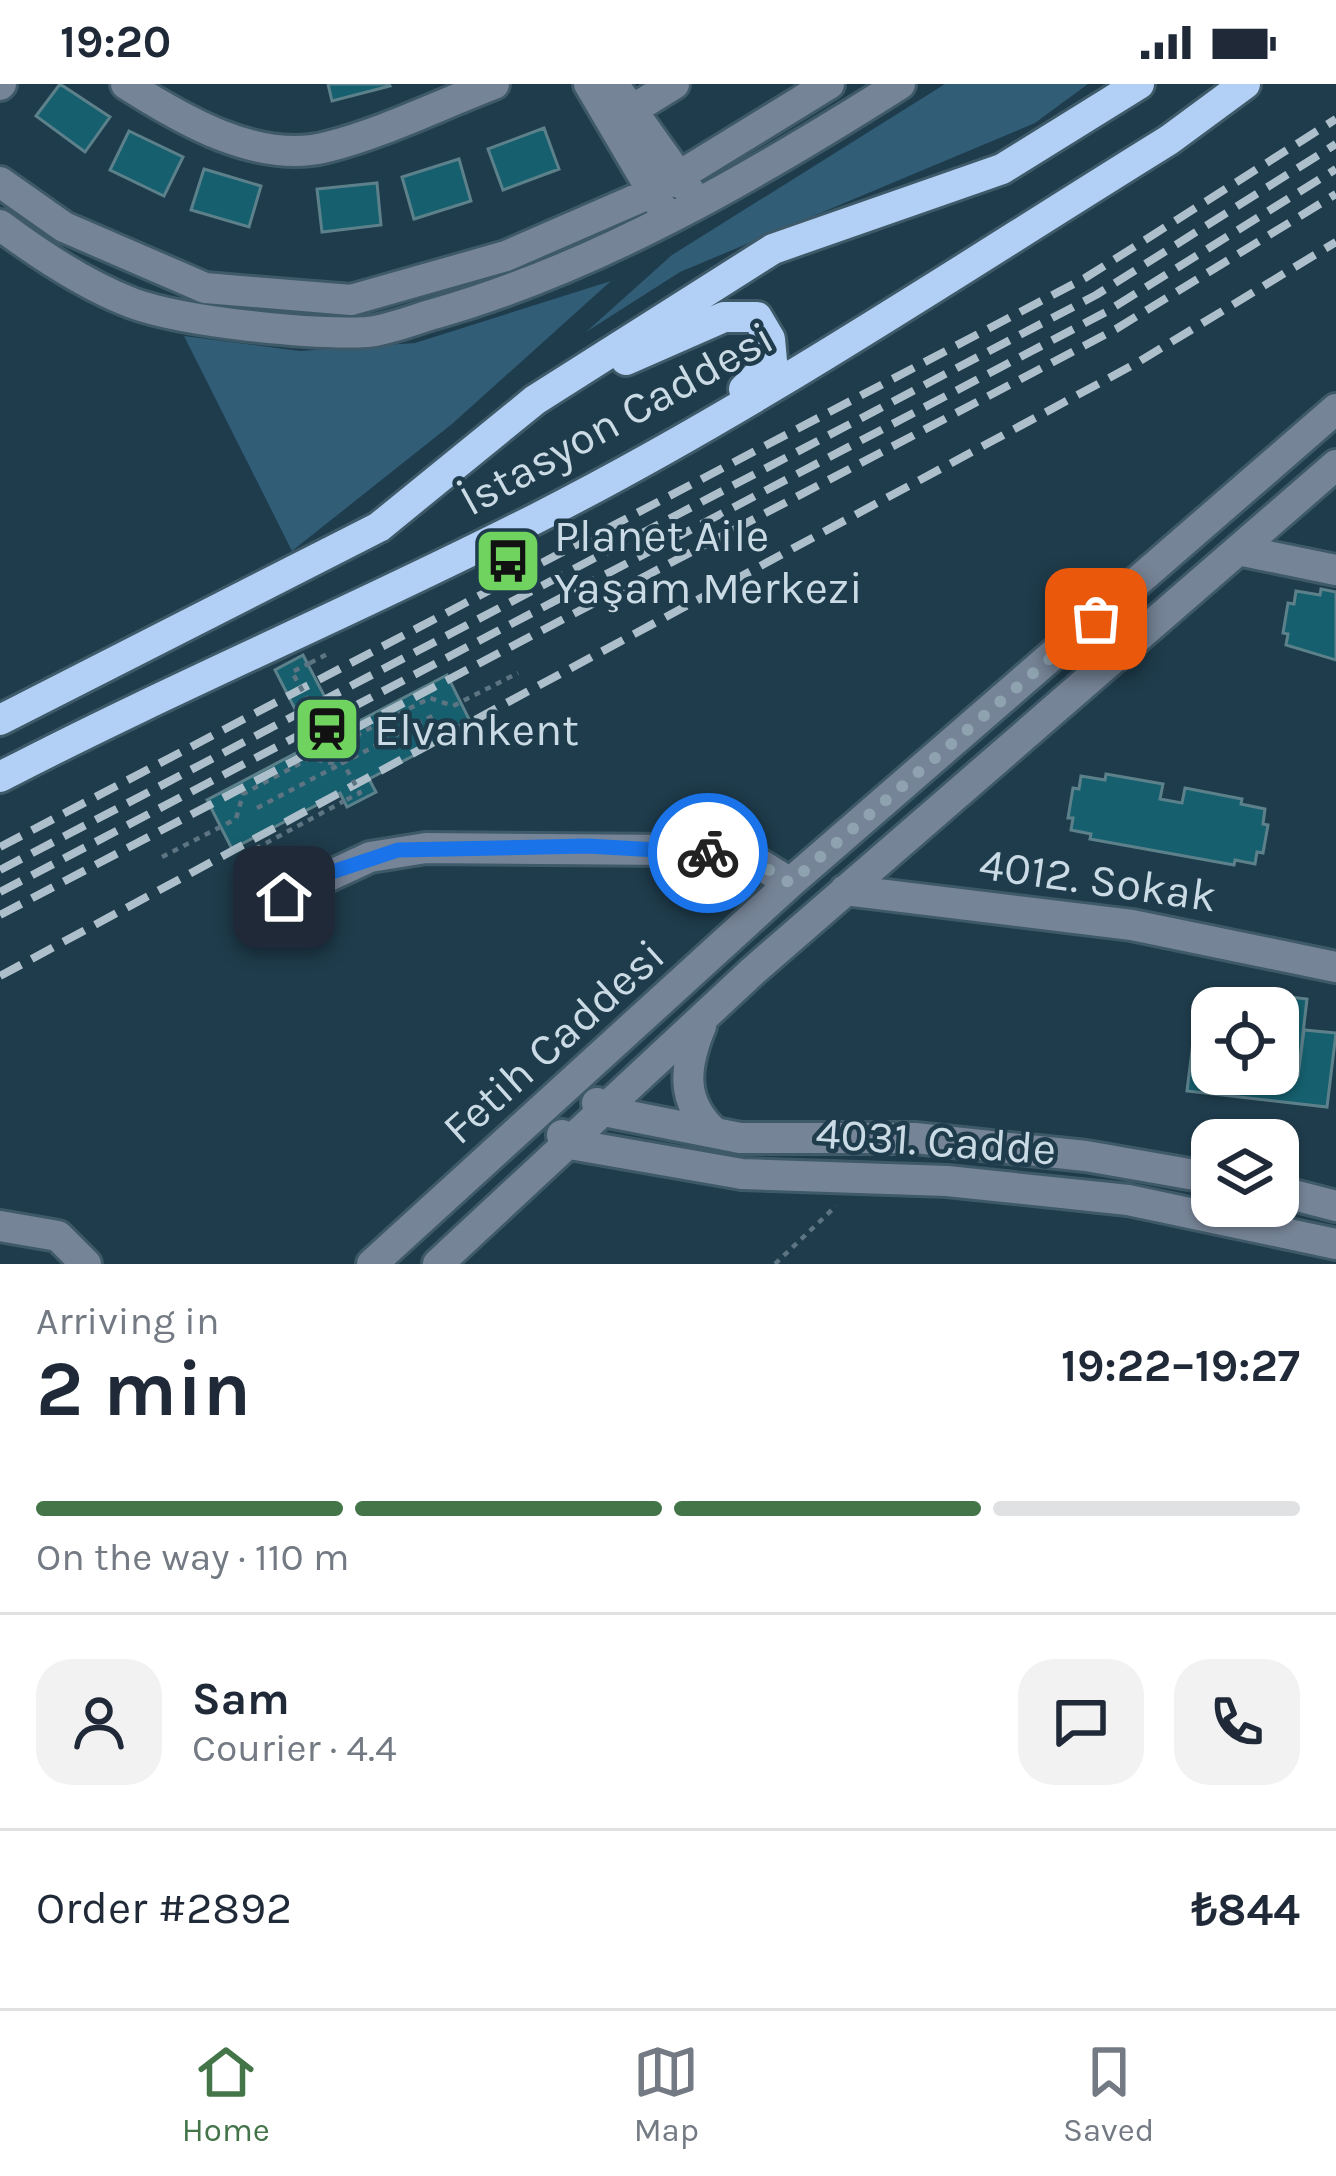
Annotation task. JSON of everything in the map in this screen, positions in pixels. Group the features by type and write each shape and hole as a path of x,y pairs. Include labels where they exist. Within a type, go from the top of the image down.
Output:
{"main road":[{"name":"İstasyon Caddesi","path":"0,720 379,527 535,400 772,248 1002,169 1139,84"},
{"name":"İstasyon Caddesi","path":"0,777 124,712 540,517 667,446 1169,140 1244,84"},
{"path":"535,400 724,317 757,316 770,340 772,361 756,381 667,446"}],"street":[{"path":"126,84 180,119 265,148 323,149 494,84"},
{"path":"589,84 660,205"},
{"path":"613,84 689,190"},
{"path":"632,110 674,84"},
{"path":"689,190 830,84"},
{"path":"3,234 134,304 240,324 370,332 482,300 900,84"},
{"path":"0,182 64,227 205,288 351,300 660,205"},
{"name":"Fetih Caddesi","path":"372,1264 790,883 1336,409"},
{"name":"Fetih Caddesi","path":"438,1264 845,890 1336,465"},
{"path":"1238,550 1336,570"},
{"path":"284,897 370,857 426,848 674,850 750,858 790,883"},
{"name":"4012. Sokak","path":"845,890 1132,925 1336,968"},
{"path":"704,1021 687,1076 698,1118 715,1133"},
{"path":"575,1081 604,1111"},
{"name":"4031. Cadde","path":"604,1111 740,1138 915,1138 1086,1156 1191,1174"},
{"path":"541,1114 570,1144"},
{"name":"4031. Cadde","path":"570,1144 742,1174 851,1176 1128,1200 1336,1244"},
{"path":"1299,1197 1336,1207"},
{"path":"0,1226 58,1236 86,1264"}],"path":[{"path":"256,848 360,793 292,671 310,663"},
{"path":"344,763 359,734 376,725 430,698 453,706 518,674"},
{"path":"257,808 434,716"},
{"path":"162,857 236,819 243,794 310,758 344,763"},
{"path":"775,1264 848,1194 851,1176"}],"shaded area":[{"path":"945,84 1088,84 1035,123 680,272 586,332 672,255"},
{"path":"611,281 452,424 292,551 184,336 300,351 415,343"}],"building":[{"path":"60,84 110,117 85,152 36,116"},
{"path":"328,84 389,84 390,86 332,101"},
{"path":"544,128 559,169 503,190 488,149"},
{"path":"129,131 183,157 164,196 110,170"},
{"path":"459,159 471,201 414,219 402,177"},
{"path":"204,169 261,186 249,227 191,210"},
{"path":"377,183 381,225 322,232 317,189"},
{"path":"1321,589 1336,592 1336,660 1286,645 1288,634 1283,633 1288,603 1294,604 1296,591 1320,595"},
{"path":"303,655 342,730 447,675 472,725 369,779 376,792 347,807 340,793 232,849 207,800 313,744 275,670"},
{"path":"1106,774 1163,784 1160,799 1182,803 1185,788 1242,799 1241,804 1265,809 1263,824 1268,825 1263,853 1257,852 1255,864 1235,860 1234,865 1090,839 1091,834 1071,830 1073,788 1079,789 1081,776 1105,780"},
{"path":"1299,998 1307,999 1299,1067"},
{"path":"1304,1030 1336,1033 1327,1107 1222,1095 1299,1095"}],"railway":[{"path":"0,847 1085,278 1336,119"},
{"path":"0,870 1096,295 1336,144"},
{"path":"0,892 1106,312 1336,169"},
{"path":"0,915 1116,329 1336,194"},
{"path":"0,976 1135,364 1336,242"}],"way so far":[{"path":"708,853 750,858 790,883 1096,619"}],"place":[{"name":"Planet Aile Yaşam Merkezi","path":"508,561"},
{"name":"Elvankent","path":"327,729"}],"route":[{"path":"284,897 332,872 398,850 588,846 708,853"}]}
